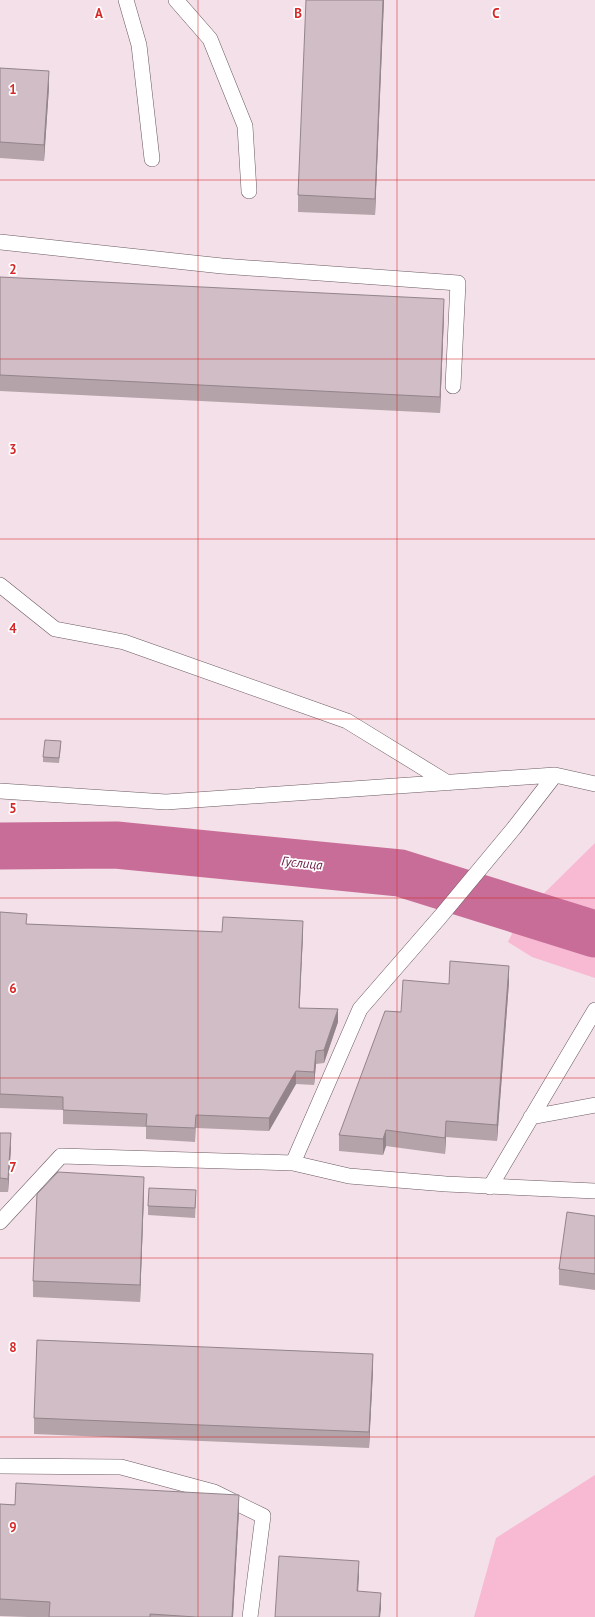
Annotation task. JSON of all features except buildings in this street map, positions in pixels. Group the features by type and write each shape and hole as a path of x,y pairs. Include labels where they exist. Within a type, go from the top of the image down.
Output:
{"lane":[{"path":"126,0 139,44 152,159"},
{"path":"176,0 210,39 245,126 249,191"},
{"path":"0,242 222,266 458,283 453,386"},
{"path":"0,585 55,629 124,642 347,720 448,783"},
{"path":"293,1163 360,1009 440,917 514,828 555,775"},
{"path":"0,791 166,802 555,775 595,784"},
{"path":"490,1187 595,1010"},
{"path":"531,1117 595,1105"},
{"path":"0,1222 61,1156 293,1163 349,1176 490,1187 595,1191"},
{"path":"0,1466 121,1467 214,1492 263,1516 250,1617"}],"shaded area":[{"path":"595,843 595,978 532,957 508,942 520,917"},
{"path":"595,1475 595,1617 474,1617 496,1538"}],"waterway":[{"name":"Гуслица","path":"0,846 116,845 400,873 595,934"}]}
